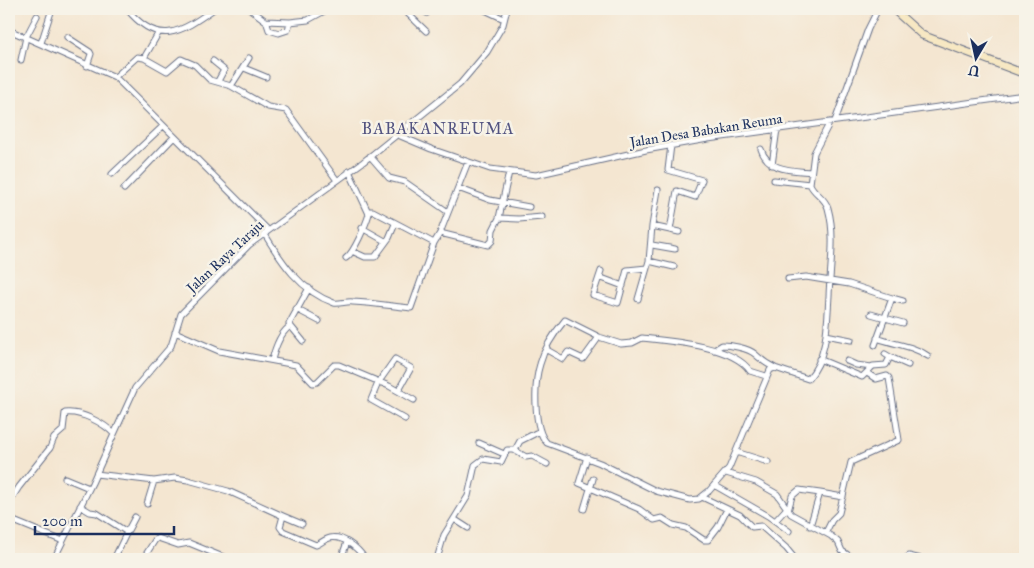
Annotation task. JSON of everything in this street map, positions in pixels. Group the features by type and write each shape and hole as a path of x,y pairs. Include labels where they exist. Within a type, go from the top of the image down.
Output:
{"main road":[{"path":"893,9 922,34 1025,74"}],"street":[{"path":"41,43 52,9"},
{"path":"127,9 137,21 159,32 179,32 214,9"},
{"path":"250,9 266,21 290,22 305,20 328,9"},
{"path":"312,9 313,17"},
{"path":"403,9 426,31"},
{"path":"421,9 427,12"},
{"path":"483,9 504,19"},
{"name":"Jalan Raya Taraju","path":"54,559 96,474 135,388 171,346 181,314 249,244 370,156 465,80 487,52 504,19 506,9"},
{"path":"714,350 722,344 740,349 755,354 759,360 775,368 808,379 819,359 826,335 832,255 827,205 810,184 814,153 833,121 878,9"},
{"path":"20,60 26,37 37,16"},
{"path":"266,21 269,30 279,33 288,30 290,22"},
{"path":"9,30 114,77 266,231 282,264 309,288 337,303 356,302 412,308 434,243 440,233 468,162"},
{"path":"144,58 159,32"},
{"path":"67,37 92,54 88,66"},
{"path":"114,77 136,57 144,58 167,70 181,59 185,59 195,65 208,79 231,86 268,108 286,110 336,180"},
{"path":"231,86 249,58"},
{"path":"214,61 224,70 218,81"},
{"path":"244,68 266,78"},
{"name":"Jalan Desa Babakan Reuma","path":"398,134 468,162 509,172 545,174 671,145 1025,95"},
{"path":"112,174 163,126"},
{"path":"772,165 777,129"},
{"path":"124,190 174,137"},
{"path":"670,230 677,191 695,197 702,180 668,170 671,145"},
{"path":"761,149 766,162 772,165 811,172"},
{"path":"370,156 389,178 405,182 448,212"},
{"path":"346,258 354,252 368,216 368,211 349,171"},
{"path":"440,233 488,245 492,241 499,218 509,172"},
{"path":"774,180 810,184"},
{"path":"458,188 502,203 529,207"},
{"path":"638,299 649,262 658,190"},
{"path":"368,211 373,211 434,243"},
{"path":"499,218 542,217"},
{"path":"354,252 375,257 389,238 395,224"},
{"path":"652,226 679,232"},
{"path":"362,228 385,241"},
{"path":"652,245 675,248"},
{"path":"649,262 674,267"},
{"path":"623,286 600,274 592,295 618,303 628,270 647,268"},
{"path":"788,279 806,277 830,281 861,287 902,301"},
{"path":"272,360 283,333 289,326 289,320 309,288"},
{"path":"875,345 892,298"},
{"path":"296,309 319,322"},
{"path":"871,314 903,323"},
{"path":"766,376 750,371 747,365 740,360 714,350 642,338 632,343 621,344 599,337 565,320 538,369 537,412 540,431 547,443 587,457 656,491 690,500 702,497 726,473 766,376 770,370 775,368"},
{"path":"289,326 303,341"},
{"path":"175,332 220,351 296,365 313,383 317,382 336,364 414,400"},
{"path":"826,335 850,340"},
{"path":"547,350 563,359 568,352 583,359 599,337"},
{"path":"877,338 890,344 900,344 915,348 928,356"},
{"path":"884,354 908,365"},
{"path":"847,361 856,365 872,367 886,365 890,358"},
{"path":"819,359 859,376 865,376 872,367"},
{"path":"398,391 411,368 397,360 392,361 378,383 371,401 405,419"},
{"path":"826,532 832,520 839,513 852,460 899,440 889,378 887,376 876,379 872,374 867,373"},
{"path":"9,503 18,487 50,448 54,438 63,430 65,413 74,413 106,425 114,434"},
{"path":"514,450 520,440 540,431"},
{"path":"479,443 504,454"},
{"path":"437,559 444,535 468,496 472,476 478,462 483,459 500,462 507,450 514,450 526,457 532,456 547,464"},
{"path":"736,452 768,462"},
{"path":"587,457 578,482 639,509 654,520 662,518 673,525 683,526 706,540 718,528 728,509"},
{"path":"726,473 768,488 780,497 787,510 810,526 826,532 838,542 842,552 854,559"},
{"path":"96,474 154,481 175,478 199,482 228,491 302,524"},
{"path":"65,478 89,488"},
{"path":"584,510 593,479"},
{"path":"147,504 154,481"},
{"path":"714,485 776,520 789,531"},
{"path":"776,520 787,510 792,496 798,490 843,497"},
{"path":"810,526 820,493"},
{"path":"702,497 748,520 752,527 761,526 786,548 795,559"},
{"path":"80,506 90,512 97,513 127,532"},
{"path":"283,516 281,529 318,545 330,538 347,542 358,550 365,559"},
{"path":"114,559 135,517"},
{"path":"9,519 63,542"},
{"path":"454,520 468,528"},
{"path":"143,559 154,540 158,538 178,545 189,543 228,559"},
{"path":"341,559 347,542"},
{"path":"905,559 909,556 920,559"}],"district":[{"name":"BABAKANREUMA","path":"438,128"}]}
